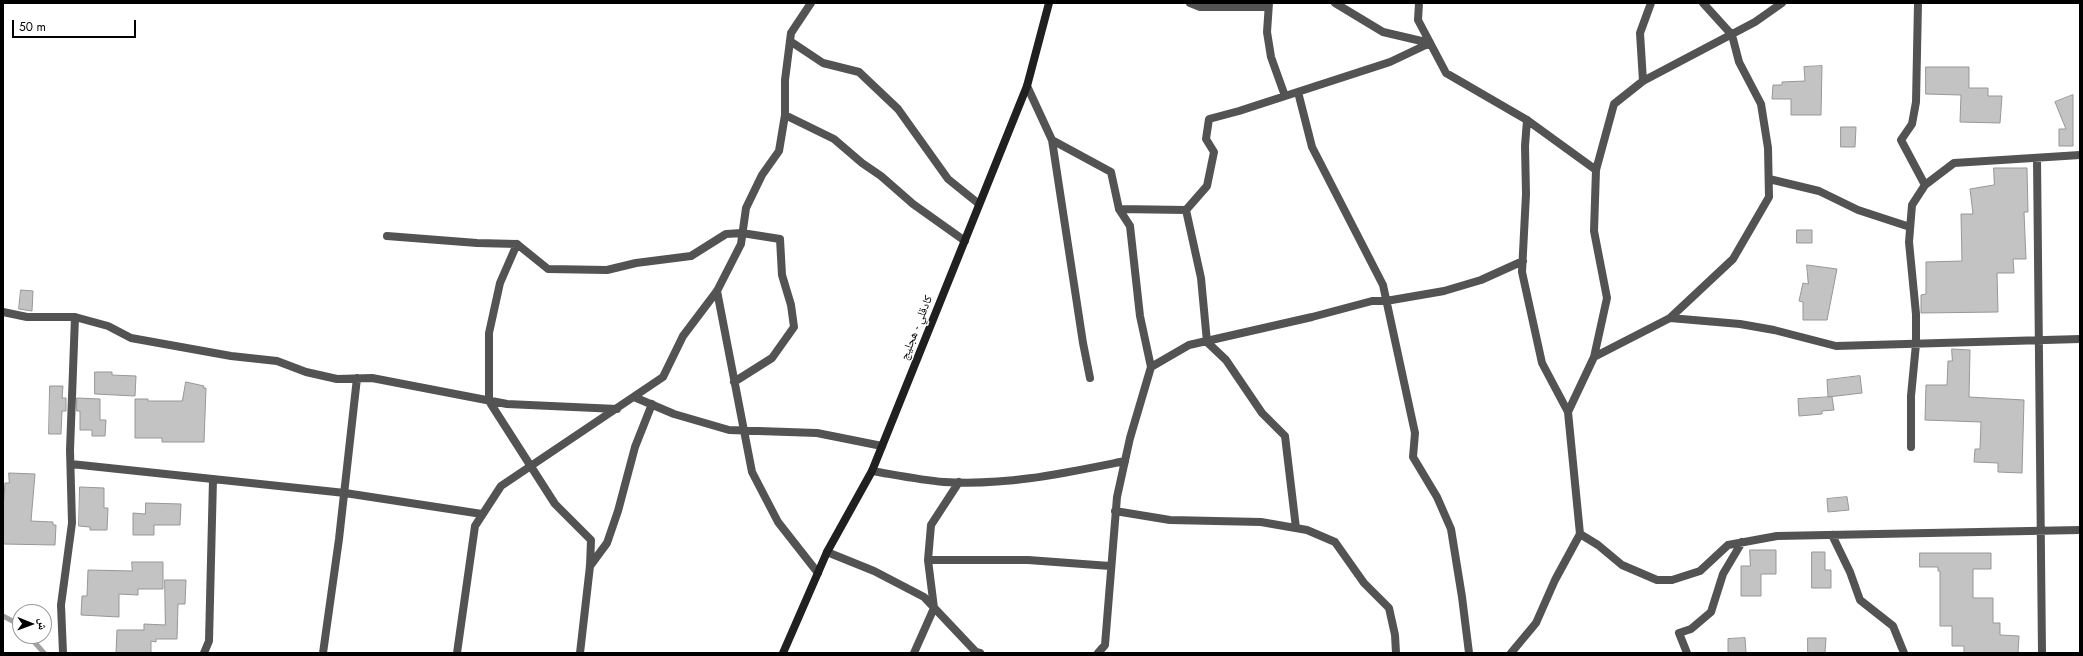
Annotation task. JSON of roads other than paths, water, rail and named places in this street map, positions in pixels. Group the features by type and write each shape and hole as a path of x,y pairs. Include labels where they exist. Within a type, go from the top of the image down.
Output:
{"street":[{"path":"457,653 475,526 501,486 663,377 683,336 717,291 741,244 746,208 762,175 779,151 785,115 785,80 791,33 811,3"},
{"name":"كادقلي - هجليج","path":"783,653 828,552 872,472 1027,86 1049,3"},
{"path":"1190,3 1200,7 1268,5 1267,32 1271,57 1285,96"},
{"path":"1335,3 1383,32 1430,43"},
{"path":"1419,3 1418,20 1446,73 1528,120 1596,170"},
{"path":"1643,81 1640,33 1651,3"},
{"path":"1594,357 1670,318 1733,259 1770,197 1768,148 1761,104 1739,62 1732,35 1703,3"},
{"path":"1568,412 1594,357 1607,298 1594,231 1596,170 1614,104 1643,81 1732,35 1755,22 1782,3"},
{"path":"1918,3 1916,102 1912,124 1901,140 1925,185"},
{"path":"790,41 823,63 859,72 898,108 948,179 979,204"},
{"path":"1119,209 1186,210 1207,186 1214,152 1206,138 1209,119 1390,62 1430,43"},
{"path":"1027,86 1052,140 1083,343 1090,378"},
{"path":"1298,92 1312,147 1382,285 1415,433 1413,457 1437,497 1451,530 1469,653"},
{"path":"785,115 834,138 862,163 881,176 913,204 965,241"},
{"path":"1511,653 1536,623 1555,580 1580,534 1568,412 1542,363 1522,272 1526,194 1525,146 1528,120"},
{"path":"1052,140 1111,172 1119,209 1130,226 1140,316 1151,367 1125,461 1115,511 1105,645 1098,653"},
{"path":"1911,448 1911,396 1916,344 1916,314 1909,242 1912,205 1925,185 1954,163 2080,155"},
{"path":"2037,158 2042,653"},
{"path":"1769,179 1819,191 1858,210 1910,227"},
{"path":"1186,210 1201,278 1207,342 1226,360 1262,413 1285,436 1296,528"},
{"path":"387,236 477,243 517,244 548,269 607,270 691,256 726,234 742,233 780,240 782,275 791,305 794,327 772,358 734,382"},
{"path":"517,244 500,283 489,333 488,401 555,504 591,540 590,566 580,653"},
{"path":"1151,367 1189,345 1312,318 1372,301 1386,301 1444,291 1481,280 1523,261"},
{"path":"717,291 752,472 778,522 818,573"},
{"path":"3,312 27,317 75,317 108,326 131,338 231,356 277,361 306,372 337,379 372,378 507,404 617,409"},
{"path":"63,653 61,605 72,523 72,380 75,317"},
{"path":"1670,318 1740,324 1774,330 1836,346 2038,339 2080,339"},
{"path":"323,653 345,493 357,378"},
{"path":"634,396 674,414 729,430 817,433 882,446"},
{"path":"590,566 607,543 618,511 635,447 652,404"},
{"path":"872,472 944,482 1008,481 1047,477 1125,461"},
{"path":"71,464 345,493 482,514"},
{"path":"204,653 209,641 213,480"},
{"path":"914,653 934,608 928,560 931,525 959,482"},
{"path":"1115,511 1170,520 1261,522 1307,530 1335,542 1364,583 1390,608 1396,653"},
{"path":"1580,534 1598,545 1622,565 1657,580 1672,580 1700,571 1728,545 1777,536 2080,530"},
{"path":"1832,535 1850,572 1860,600 1893,626 1904,653"},
{"path":"1687,653 1679,634 1691,629 1711,612 1724,574 1742,542"},
{"path":"828,552 893,580 924,597 976,652 980,653"},
{"path":"928,560 1028,560 1110,566"}],"waterway":[{"path":"3,616 12,621"},
{"path":"36,644 44,653"}]}
